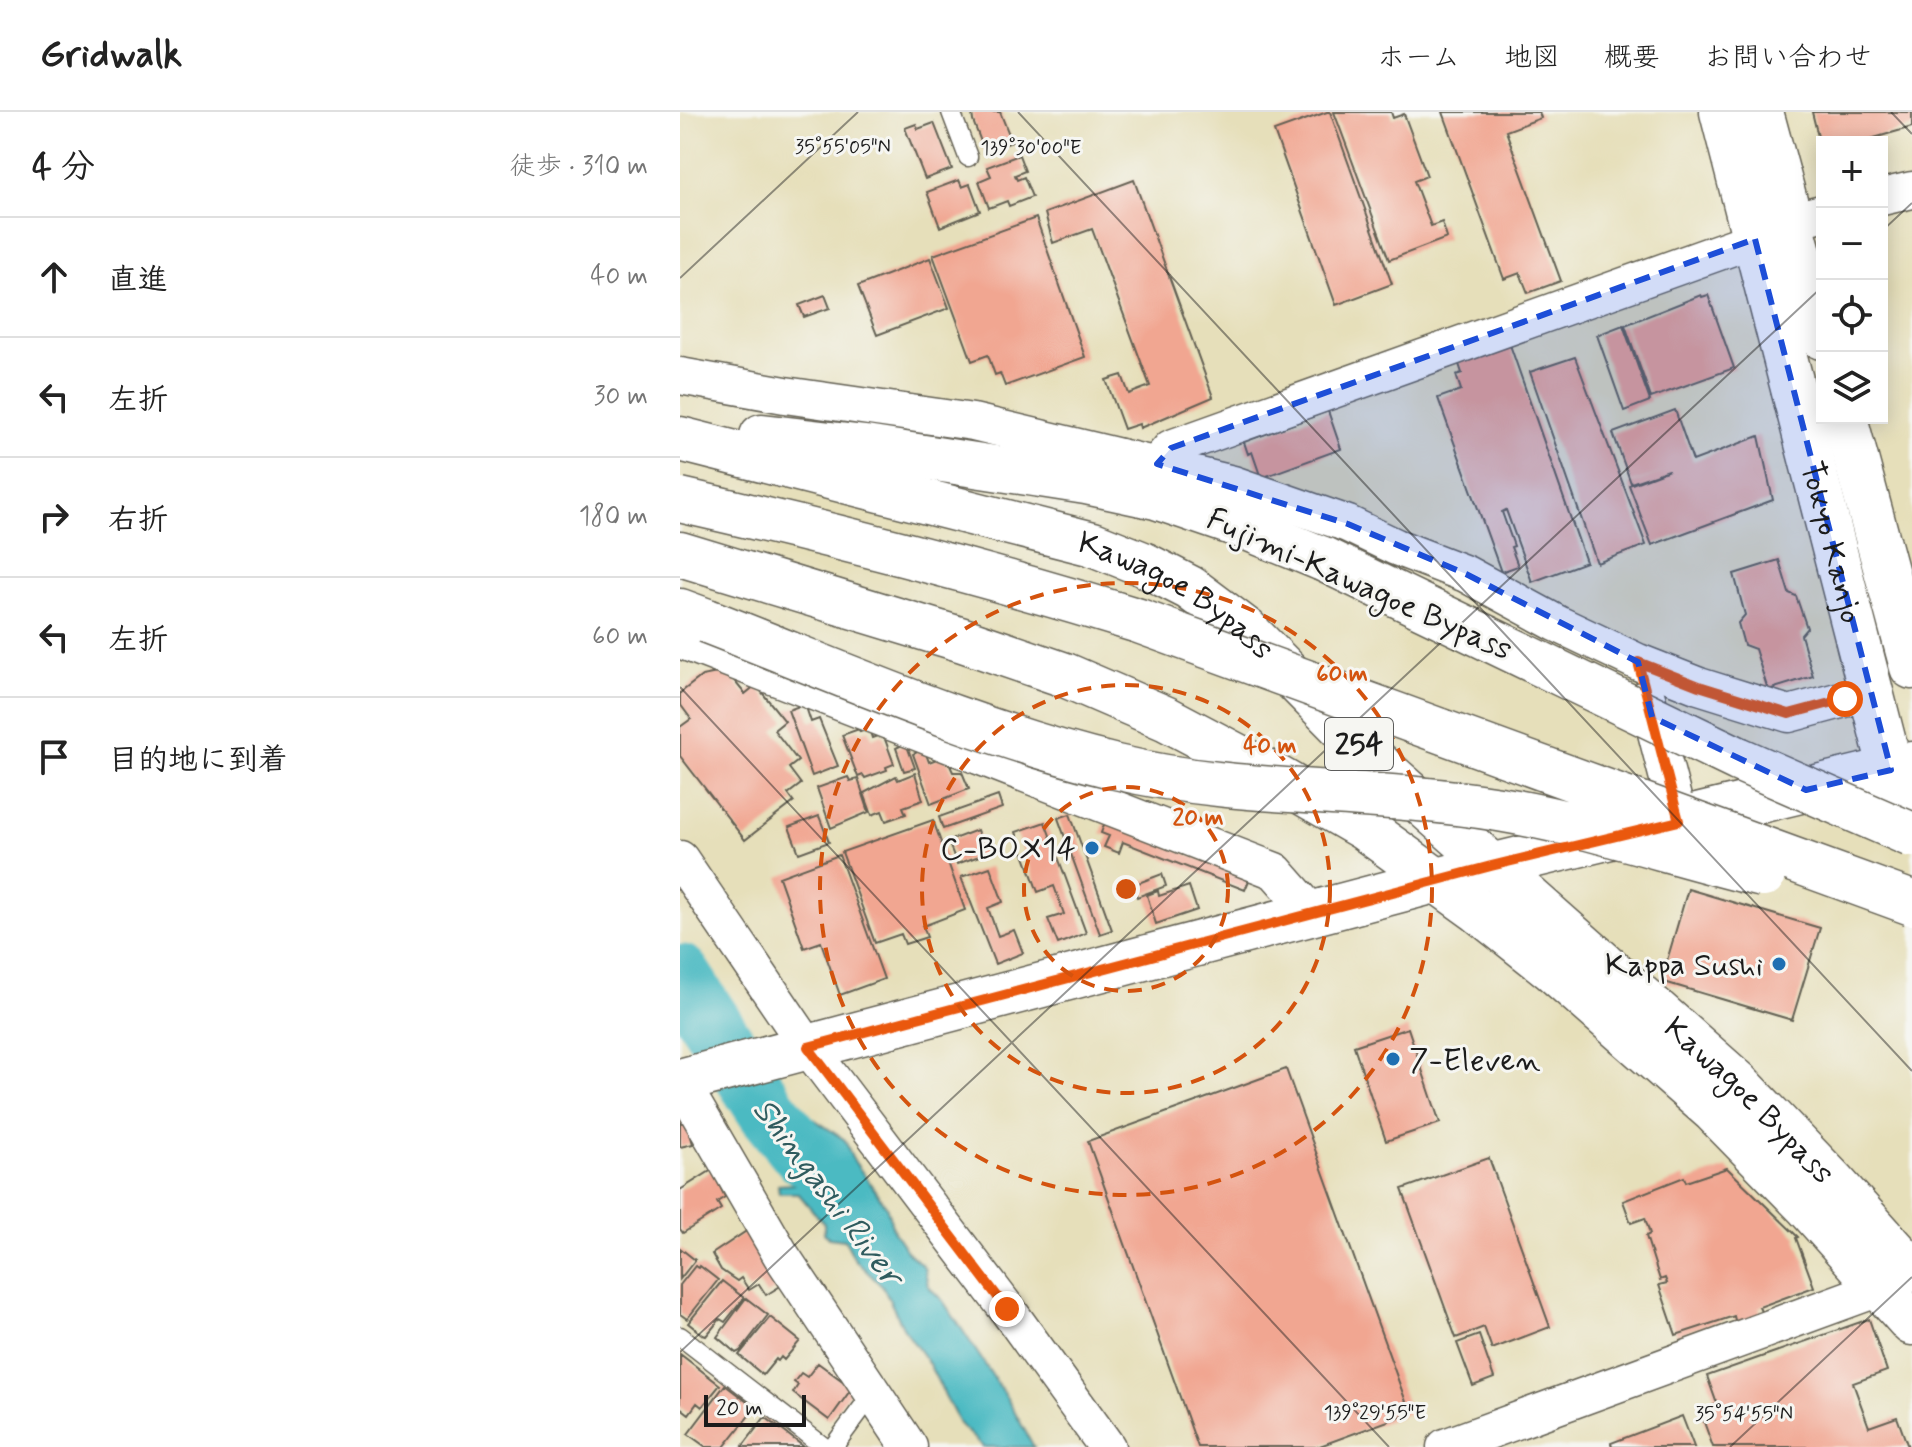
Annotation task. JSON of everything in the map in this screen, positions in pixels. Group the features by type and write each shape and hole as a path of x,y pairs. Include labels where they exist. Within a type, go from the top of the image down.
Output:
{"main road":[{"name":"Tokyo Kanjo","path":"1722,112 1789,224 1871,689 1902,767 1912,834"},
{"name":"Tokyo Kanjo","path":"1761,112 1816,316"},
{"name":"Tokyo Kanjo","path":"1847,424 1912,667"},
{"name":"Fujimi-Kawagoe Bypass","path":"680,425 865,448 1086,482 1156,497 1247,528 1323,559 1738,759 1912,834"},
{"name":"Kawagoe Bypass","path":"680,439 1093,544 1143,564 1190,588 1246,630 1383,769 1737,1082 1897,1278 1912,1323"},
{"name":"254","path":"680,500 829,533 1035,588 1139,621 1912,903"},
{"name":"Kawagoe Bypass","path":"680,554 963,640 1065,675 1167,719 1364,828 1552,969 1897,1278"},
{"name":"254","path":"689,624 1042,747 1118,768 1193,781 1499,809 1590,829 1912,915"},
{"path":"684,1080 1491,866 1902,767"}],"street":[{"path":"1888,196 1912,190"},
{"path":"1157,464 1171,448 1789,224"},
{"path":"680,376 785,395 973,422 1233,484 1348,524 1396,547 1466,574 1556,623 1638,662 1699,686 1789,714 1871,689"},
{"path":"689,624 1275,871 1312,913"},
{"path":"1638,662 1679,821"},
{"path":"680,859 801,1048 1007,1309 1107,1447"},
{"path":"684,1080 781,1255 909,1447"},
{"path":"1445,1447 1897,1278"}],"lane":[{"path":"951,112 968,157"},
{"path":"680,1336 824,1447"},
{"path":"833,1447 873,1393"}],"highlighted area":[{"path":"1755,239 1891,770 1806,790 1652,717 1638,662 1466,574 1348,524 1157,464 1171,448"}],"water":[{"path":"774,1082 789,1093 799,1109 845,1140 852,1158 886,1206 894,1232 907,1251 924,1267 928,1286 943,1301 969,1340 1034,1447 983,1447 960,1425 929,1364 904,1329 883,1287 855,1260 845,1240 829,1238 824,1233 824,1224 798,1193 779,1193 778,1185 794,1184 774,1156 780,1142 746,1090"}],"building":[{"path":"1000,112 1012,142 985,152 973,121 972,113"},
{"path":"1330,112 1392,284 1336,305 1274,131"},
{"path":"1334,112 1391,112 1393,118 1404,114 1427,176 1414,181 1431,226 1442,222 1447,238 1389,260"},
{"path":"1443,112 1539,112 1541,118 1506,131 1561,281 1528,293 1520,273 1504,279"},
{"path":"1812,112 1912,112 1912,127 1881,136 1818,136"},
{"path":"934,123 952,169 925,179 905,128 916,124 918,129"},
{"path":"1019,155 1025,171 1015,175 1017,180 1024,177 1032,197 1009,206 1007,201 989,208 979,181 991,176 987,167"},
{"path":"959,180 962,187 970,184 980,211 940,227 927,192"},
{"path":"1134,180 1213,397 1140,428 1139,424 1124,429 1106,380 1122,375 1129,394 1150,386 1092,229 1053,243 1045,213"},
{"path":"1036,218 1085,357 1005,386 1000,373 995,375 988,355 972,361 933,255"},
{"path":"930,258 949,308 877,335 858,286"},
{"path":"825,295 830,308 804,317 799,305"},
{"path":"1708,295 1734,368 1651,398 1625,325"},
{"path":"1623,325 1650,401 1624,411 1597,335"},
{"path":"1509,342 1586,562 1532,582 1506,510 1502,512 1518,566 1501,572 1438,398 1461,390 1456,375 1462,373 1458,361"},
{"path":"1575,357 1646,545 1597,563 1530,372"},
{"path":"1675,410 1693,461 1759,436 1773,500 1652,545 1629,485 1669,470 1631,483 1613,433"},
{"path":"1328,411 1341,449 1261,478 1252,452 1248,454 1244,442"},
{"path":"1779,560 1789,593 1796,596 1807,628 1801,635 1813,676 1768,690 1755,649 1744,645 1738,623 1745,615 1734,574"},
{"path":"717,673 732,678 745,694 756,685 785,721 774,730 798,761 789,768 801,784 788,794 794,802 745,840 680,756 680,727 691,719 680,704 680,693 702,676"},
{"path":"805,704 811,722 819,719 838,766 812,776 788,710"},
{"path":"859,729 860,732 869,729 872,738 883,734 894,764 886,767 887,770 865,778 863,775 858,777 842,735"},
{"path":"906,743 915,768 904,771 896,748"},
{"path":"924,749 929,762 942,757 947,759 953,772 962,772 969,789 931,804 913,754"},
{"path":"915,773 923,800 903,807 906,814 886,821 882,811 872,815 864,793 896,776 898,780"},
{"path":"848,777 850,781 858,779 869,812 831,828 817,788"},
{"path":"998,796 1002,808 943,829 939,817"},
{"path":"1070,814 1112,930 1100,934 1058,818"},
{"path":"819,816 829,842 799,853 789,827"},
{"path":"933,820 965,910 923,926 927,937 905,944 901,934 875,943 842,852"},
{"path":"1045,822 1086,933 1058,944 1048,919 1064,914 1054,886 1038,892 1016,832"},
{"path":"1105,822 1250,878 1245,890 1123,842 1119,853 1104,847 1109,836 1101,833"},
{"path":"977,830 985,854 957,864 948,841"},
{"path":"839,855 884,979 840,995 821,942 804,948 779,877"},
{"path":"990,867 1003,902 988,908 998,936 1014,930 1023,953 995,964 961,877"},
{"path":"1162,874 1166,886 1137,897 1133,885"},
{"path":"1189,886 1197,910 1156,924 1147,895 1158,891 1159,896"},
{"path":"1688,889 1820,928 1792,1020 1661,981"},
{"path":"1408,1028 1440,1123 1386,1141 1354,1046"},
{"path":"1286,1069 1410,1413 1317,1447 1198,1447 1088,1141"},
{"path":"687,1122 693,1144 680,1147 680,1123"},
{"path":"1489,1158 1550,1327 1492,1349 1484,1327 1456,1338 1402,1189"},
{"path":"1727,1168 1798,1237 1814,1287 1759,1307 1762,1314 1736,1324 1734,1316 1676,1335 1659,1285 1667,1283 1665,1278 1660,1280 1646,1236 1650,1234 1645,1218 1631,1223 1623,1201 1684,1177 1686,1182"},
{"path":"712,1170 725,1197 717,1202 721,1209 683,1233 680,1229 680,1190"},
{"path":"754,1226 787,1282 766,1295 759,1284 749,1290 741,1278 737,1281 721,1270 712,1254"},
{"path":"680,1248 695,1260 680,1279"},
{"path":"695,1266 700,1266 718,1280 687,1319 680,1314 680,1285"},
{"path":"722,1281 744,1298 725,1322 720,1319 706,1336 688,1323"},
{"path":"746,1298 768,1315 736,1353 717,1337"},
{"path":"770,1317 800,1341 784,1360 781,1357 778,1361 776,1359 763,1375 739,1355"},
{"path":"1869,1319 1887,1371 1853,1383 1869,1427 1897,1417 1908,1447 1713,1447 1700,1411 1717,1404 1707,1376"},
{"path":"1479,1335 1494,1378 1473,1386 1457,1343"},
{"path":"680,1354 720,1385 702,1407 697,1403 689,1414 680,1407"},
{"path":"818,1363 852,1388 829,1420 793,1393 798,1385 794,1382 801,1373 807,1377"},
{"path":"725,1385 755,1408 724,1447 706,1447 688,1434"},
{"path":"1682,1416 1694,1447 1612,1447 1611,1443"},
{"path":"765,1417 804,1447 742,1447"}],"waterway":[{"name":"Shingashi River","path":"680,975 768,1111 804,1155"}],"place":[{"name":"C-BOX14","path":"1092,848"},
{"name":"Kappa Sushi","path":"1779,964"},
{"name":"7-Eleven","path":"1393,1059"}],"route":[{"path":"1007,1309 808,1047 1491,866 1679,821 1638,662 1699,686 1789,714 1845,699"}]}
